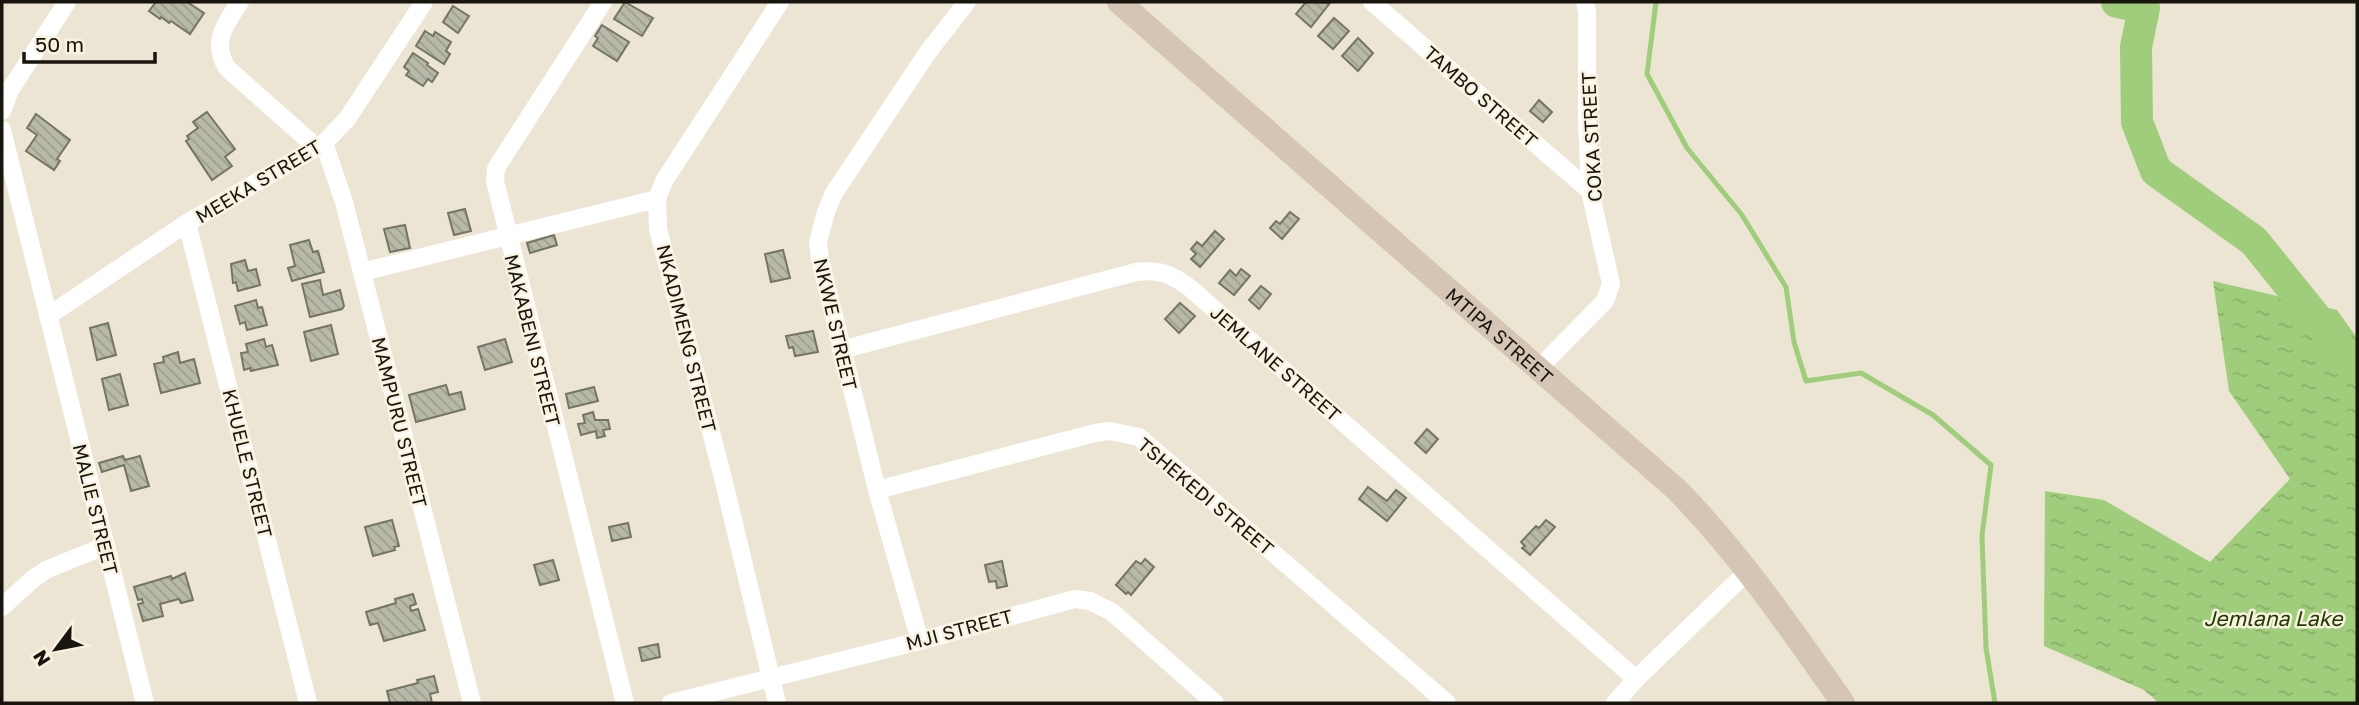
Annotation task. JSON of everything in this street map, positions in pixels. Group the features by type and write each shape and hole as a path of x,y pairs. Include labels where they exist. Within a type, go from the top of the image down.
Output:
{"street":[{"path":"2,111 10,90 67,2"},
{"path":"240,2 219,41 222,60 227,68 320,145"},
{"name":"MEEKA STREET","path":"48,316 187,223 320,145 347,119 424,2"},
{"name":"MAKABENI STREET","path":"603,2 496,169 495,181 625,703"},
{"path":"362,272 657,199 664,181 780,2"},
{"name":"NKWE STREET","path":"920,641 841,350 818,242 825,212 847,171 928,52 967,2"},
{"name":"MTIPA STREET","path":"1119,2 1676,489 1714,529 1748,571 1843,703"},
{"name":"TAMBO STREET","path":"1372,2 1590,191"},
{"name":"COKA STREET","path":"1539,368 1598,310 1609,293 1608,265 1590,191 1585,2"},
{"name":"MALIE STREET","path":"2,130 145,703"},
{"name":"MAMPURU STREET","path":"320,145 344,202 472,703"},
{"name":"NKADIMENG STREET","path":"657,199 659,229 777,703"},
{"name":"KHUELE STREET","path":"187,223 308,703"},
{"name":"JEMLANE STREET","path":"841,350 1136,272 1153,270 1171,274 1636,679"},
{"name":"TSHEKEDI STREET","path":"877,490 1095,433 1110,431 1139,437 1447,703"},
{"path":"2,607 48,569 105,545"},
{"path":"1615,703 1636,679 1748,571"},
{"name":"MJI STREET","path":"671,703 1075,599 1090,601 1112,612 1215,703"}],"water":[{"name":"Jemlana Lake","path":"2213,281 2337,310 2357,338 2357,703 2159,703 2144,690 2044,646 2045,491 2104,500 2210,562 2290,479 2229,391"}],"building":[{"path":"156,2 187,2 204,13 190,34 149,11"},
{"path":"625,2 653,18 642,36 614,19"},
{"path":"1306,2 1330,3 1311,27 1296,14"},
{"path":"453,6 469,16 458,33 443,22"},
{"path":"1334,18 1349,31 1333,49 1318,36"},
{"path":"602,25 629,42 617,61 593,46 598,38 595,36"},
{"path":"425,31 433,36 435,32 451,42 446,51 450,54 444,64 416,46"},
{"path":"1358,38 1373,53 1358,71 1342,56"},
{"path":"413,53 438,73 432,82 428,79 423,86 406,75 409,71 404,67"},
{"path":"1539,100 1552,112 1543,122 1530,111"},
{"path":"207,112 235,149 225,157 232,166 212,180 186,141 189,139 187,136 198,128 193,122"},
{"path":"36,114 70,140 57,159 60,161 54,170 26,151 37,135 27,128"},
{"path":"465,209 471,231 454,235 448,213"},
{"path":"1290,212 1299,219 1282,239 1270,228 1276,221 1280,224"},
{"path":"405,225 410,248 390,252 384,229"},
{"path":"1215,231 1224,239 1200,267 1191,259 1196,254 1191,249 1197,242 1202,246"},
{"path":"554,235 557,245 530,253 527,243"},
{"path":"309,240 313,252 318,251 324,272 292,281 288,268 295,266 290,245"},
{"path":"783,250 790,278 771,282 765,254"},
{"path":"245,260 248,271 256,269 260,285 238,291 236,282 233,283 231,264"},
{"path":"1241,269 1250,276 1234,295 1219,283 1230,270 1236,276"},
{"path":"320,280 323,295 340,290 344,306 342,309 310,317 302,284"},
{"path":"1261,286 1271,294 1259,309 1249,300"},
{"path":"256,300 258,308 262,307 267,325 247,330 245,322 240,324 235,306"},
{"path":"1180,303 1195,316 1179,333 1165,319"},
{"path":"108,323 116,355 97,360 90,328"},
{"path":"331,325 338,354 311,361 304,332"},
{"path":"813,331 818,352 795,356 793,347 789,348 786,336"},
{"path":"264,339 266,347 272,345 278,365 244,370 241,353 248,352 246,344"},
{"path":"505,339 512,362 485,370 478,347"},
{"path":"178,352 180,363 194,359 200,383 161,393 154,364 164,362 163,357"},
{"path":"120,374 128,405 109,410 102,379"},
{"path":"446,385 449,395 461,392 465,409 416,422 409,395"},
{"path":"594,387 598,401 569,408 566,394"},
{"path":"593,412 595,420 608,420 610,429 603,430 605,436 597,438 596,431 581,435 578,424 585,423 583,415"},
{"path":"1427,429 1438,439 1426,453 1415,443"},
{"path":"123,456 125,460 140,456 149,486 131,491 124,465 102,472 99,463"},
{"path":"1368,487 1387,501 1396,490 1406,498 1387,521 1359,499"},
{"path":"392,520 399,546 394,547 395,550 373,556 365,527"},
{"path":"1546,520 1555,527 1530,555 1522,548 1525,546 1521,542 1536,526 1539,528"},
{"path":"628,523 631,537 612,541 609,527"},
{"path":"1145,559 1154,567 1131,595 1128,592 1126,594 1116,585 1136,561 1141,564"},
{"path":"553,560 559,580 540,585 534,565"},
{"path":"1002,561 1007,586 997,588 996,581 989,582 985,565"},
{"path":"185,573 193,600 181,603 179,599 160,604 163,616 143,621 138,604 143,603 142,599 138,600 134,587 171,576 172,579"},
{"path":"413,594 416,604 410,606 411,611 418,609 425,630 384,641 378,623 370,625 366,612 396,603 395,599"},
{"path":"658,644 660,657 642,661 639,648"},
{"path":"434,676 438,692 430,694 432,703 390,703 387,691"}],"waterway":[{"path":"1656,2 1647,74 1687,148 1742,215 1786,287 1794,342 1806,381 1861,373 1933,415 1991,465 1982,536 1986,648 1995,703"},
{"path":"2117,2 2144,8 2136,47 2137,122 2156,171 2254,241 2357,369"},
{"path":"2144,8 2148,2"}]}
